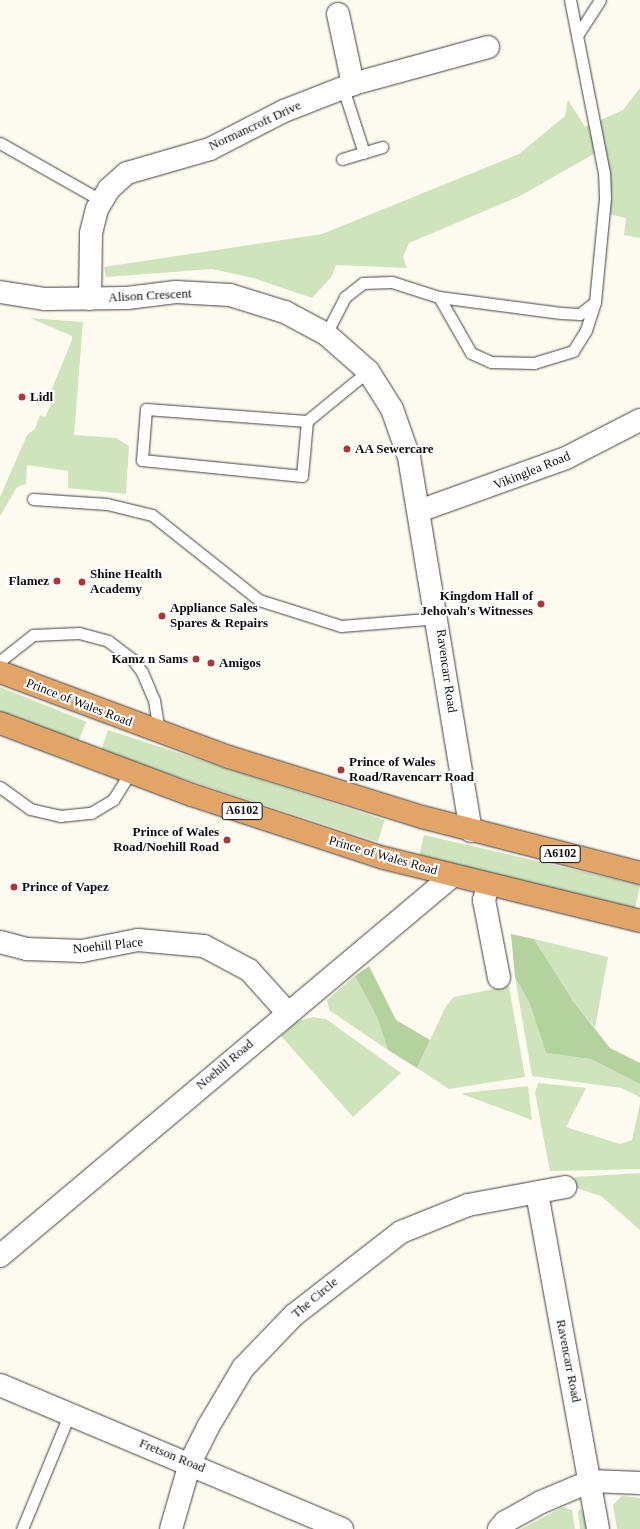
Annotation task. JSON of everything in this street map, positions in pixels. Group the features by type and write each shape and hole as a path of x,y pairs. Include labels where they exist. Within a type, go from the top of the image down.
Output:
{"highway":[{"name":"Prince of Wales Road","path":"0,672 159,733 471,831 640,873"},
{"name":"Prince of Wales Road","path":"0,723 130,773 384,858 488,886 640,921"}],"street":[{"path":"338,14 348,86"},
{"name":"Normancroft Drive","path":"90,299 91,233 102,201 127,173 210,149 284,111 348,86 488,47"},
{"name":"Alison Crescent","path":"0,292 46,299 90,299 176,292 230,296 285,312 326,334 368,371 392,409 409,457 419,511"},
{"name":"Vikinglea Road","path":"419,511 559,461 640,420"},
{"name":"Ravencarr Road","path":"419,511 438,618 471,831"},
{"name":"Noehill Road","path":"0,1256 287,1012 309,999 452,876"},
{"path":"488,886 484,900 499,978"},
{"name":"Noehill Place","path":"0,942 27,949 82,951 138,940 204,946 249,970 287,1012"},
{"name":"The Circle","path":"171,1529 190,1463 243,1368 294,1314 345,1273 401,1232 468,1205 565,1187"},
{"name":"Ravencarr Road","path":"537,1193 591,1480 598,1529"},
{"name":"Fretson Road","path":"0,1385 69,1416 190,1463 342,1529"},
{"path":"499,1529 505,1522 539,1503 591,1480 640,1483"}],"lane":[{"path":"439,297 471,354 491,362 534,363 573,351 586,330 594,302 605,198 604,173 594,119 583,77 578,34 570,0"},
{"path":"578,34 600,0"},
{"path":"348,86 364,153"},
{"path":"0,143 102,201"},
{"path":"342,159 382,147"},
{"path":"326,334 345,297 363,283 392,282 439,297 580,314 594,302"},
{"path":"307,420 302,476 142,460 146,409 307,420 368,371"},
{"path":"33,500 107,504 152,515 259,600 341,626 438,618"},
{"path":"0,661 33,635 79,632 108,641 128,654 142,672 154,700 159,733"},
{"path":"0,786 30,809 60,816 91,813 113,800 130,773"},
{"path":"22,1529 69,1416"}],"green space":[{"path":"640,88 640,238 624,235 626,218 599,212 601,150 520,196 409,243 403,257 407,268 336,265 332,276 312,298 253,278 212,269 106,277 104,267 322,234 519,154 565,116 568,100 585,127 623,110"},
{"path":"30,318 83,322 74,435 116,438 129,446 126,494 68,488 68,471 27,465 26,484 17,487 0,516 0,497 27,435 35,429 40,415 45,417 54,399 49,396 72,340 72,336"},
{"path":"0,687 86,722 77,745 0,714"},
{"path":"108,730 385,820 378,842 101,752"},
{"path":"424,835 640,885 635,908 419,858"},
{"path":"511,934 534,939 573,1001 610,1048 640,1063 640,1084 591,1059 546,1053 529,1002 515,977"},
{"path":"534,939 608,957 595,1028 573,1001"},
{"path":"369,966 396,1020 430,1040 417,1068 388,1050 377,1017 355,976"},
{"path":"355,976 377,1017 388,1050 329,1010 327,1000"},
{"path":"515,977 529,1002 546,1053 591,1059 640,1084 640,1097 621,1088 532,1076"},
{"path":"509,986 525,1077 449,1089 417,1068 446,1006 454,997"},
{"path":"313,1017 326,1019 401,1073 353,1117 281,1036 298,1021"},
{"path":"538,1083 586,1088 566,1127 620,1144 632,1140 640,1104 640,1169 550,1171 535,1093"},
{"path":"528,1086 532,1120 462,1094 463,1093"},
{"path":"640,1173 640,1230 601,1196 576,1188 575,1177"},
{"path":"622,1496 640,1498 640,1529 617,1529 613,1505"},
{"path":"563,1507 572,1510 575,1529 521,1529"},
{"path":"581,1508 584,1514 586,1529 580,1529 578,1512"}],"place":[{"name":"Lidl","path":"22,397"},
{"name":"AA Sewercare","path":"347,449"},
{"name":"Flamez","path":"57,581"},
{"name":"Shine Health Academy","path":"82,582"},
{"name":"Kingdom Hall of Jehovah's Witnesses","path":"541,604"},
{"name":"Appliance Sales Spares & Repairs","path":"162,616"},
{"name":"Kamz n Sams","path":"196,659"},
{"name":"Amigos","path":"211,663"},
{"name":"Prince of Wales Road/Ravencarr Road","path":"341,770"},
{"name":"Prince of Wales Road/Noehill Road","path":"227,840"},
{"name":"Prince of Vapez","path":"14,887"}]}
